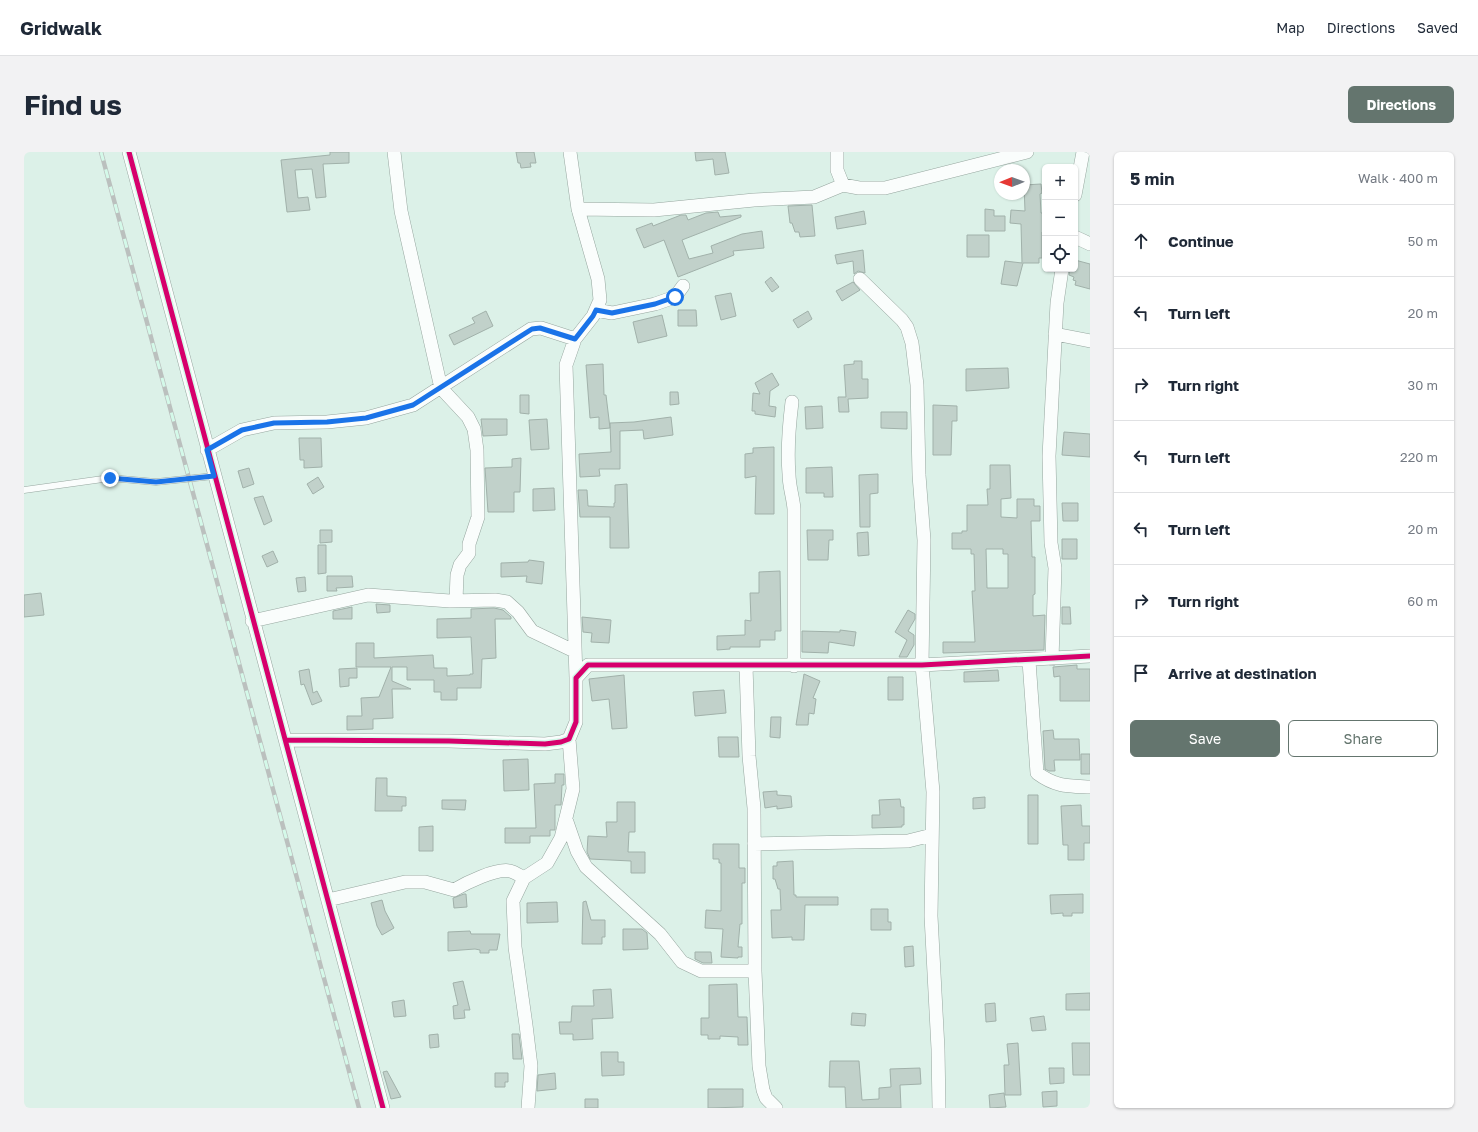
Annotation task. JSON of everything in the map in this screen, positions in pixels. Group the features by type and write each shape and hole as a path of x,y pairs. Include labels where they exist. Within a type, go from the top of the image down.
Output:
{"street":[{"path":"129,152 252,621 286,740 383,1108"},
{"path":"394,152 401,211 441,388 468,416 474,429 477,450 478,517 469,544 469,553 460,565 457,575 456,601"},
{"path":"528,1108 531,1066 515,947 513,901 524,878 547,863 561,838 573,789 569,739 576,722 576,678 574,651 573,534 566,365 575,339 593,316 600,300 598,279 578,208 570,152"},
{"path":"837,152 837,170 844,186"},
{"path":"578,208 654,210 754,200 814,197 844,186 859,188 885,188 1027,152"},
{"path":"1078,179 1083,152"},
{"path":"1078,238 1090,244"},
{"path":"1052,659 1055,574 1051,543 1049,456 1057,303 1062,272"},
{"path":"860,279 902,320 907,327 912,343 917,386 919,475 924,540 922,665 933,792 931,916 938,1049 939,1108"},
{"path":"596,310 612,313 655,304 675,297 683,286"},
{"path":"207,450 242,430 274,423 327,422 366,418 413,405 532,329 540,328 575,339"},
{"path":"1055,334 1090,341"},
{"path":"792,402 788,455 789,477 793,494 794,508 794,666"},
{"path":"252,621 368,595 456,601 495,600 507,602 518,612 532,631 574,651"},
{"path":"576,678 588,665 922,665 1029,661 1090,656"},
{"path":"1029,661 1037,773 1049,782 1056,784 1090,787"},
{"path":"746,666 749,756 754,808 755,971 759,1066 763,1090 766,1098 776,1108"},
{"path":"286,740 449,741 546,744 569,739"},
{"path":"566,820 577,851 586,867 660,934 682,962 701,971 755,971"},
{"path":"754,844 908,841 932,835"},
{"path":"328,900 405,882 425,882 454,890 486,875 510,871 524,878"}],"lane":[{"path":"24,490 110,478 156,482 214,476"}],"building":[{"path":"330,152 349,152 349,163 323,164 326,197 316,198 312,169 295,170 298,198 308,197 310,210 287,212 281,160 330,155"},
{"path":"516,152 534,152 536,163 530,163 531,167 521,168 520,163 518,163"},
{"path":"695,152 725,152 729,173 715,175 713,159 696,161"},
{"path":"1041,184 1042,258 1039,258 1039,263 1023,263 1017,286 1001,284 1005,261 1022,263 1021,224 1010,223 1011,210 1025,211 1025,200 1030,200 1030,185"},
{"path":"812,205 815,236 800,237 799,232 795,232 792,223 790,223 788,206"},
{"path":"985,209 994,210 994,216 1005,216 1005,231 985,231"},
{"path":"864,211 866,224 837,229 835,217"},
{"path":"718,212 720,217 741,215 741,217 682,240 689,259 713,253 711,246 742,234 762,231 764,248 733,251 734,255 678,277 664,240 644,248 636,229 652,223 653,226 681,215 686,215 688,220 706,213"},
{"path":"967,235 989,235 989,257 967,257"},
{"path":"863,250 865,273 858,271 854,274 853,261 837,264 835,255"},
{"path":"1078,261 1090,264 1090,289 1075,285 1076,281 1073,280 1074,277 1069,275 1070,272 1078,272"},
{"path":"771,277 779,287 772,292 765,282"},
{"path":"853,282 860,290 842,301 836,291"},
{"path":"731,293 736,316 721,320 715,296"},
{"path":"678,310 696,310 697,326 678,326"},
{"path":"486,311 493,326 454,345 449,335 475,323 472,318"},
{"path":"808,311 812,319 798,328 793,320"},
{"path":"662,315 667,336 638,343 633,322"},
{"path":"854,361 862,361 862,379 868,379 868,398 848,399 849,412 839,412 838,397 846,397 844,365 854,364"},
{"path":"603,364 604,395 606,395 610,428 599,429 599,417 590,418 586,365"},
{"path":"1008,368 1009,388 966,391 966,369"},
{"path":"772,373 779,385 770,391 769,406 776,407 775,417 755,414 755,411 752,411 753,393 760,394 755,383"},
{"path":"670,392 678,392 679,404 670,405"},
{"path":"520,395 529,395 529,414 520,413"},
{"path":"933,405 957,406 957,421 952,421 951,455 933,455"},
{"path":"822,406 823,428 806,429 805,407"},
{"path":"881,412 907,412 907,429 881,428"},
{"path":"671,417 673,435 644,439 643,430 620,431 620,469 599,469 600,476 580,477 579,454 611,452 610,423 634,422"},
{"path":"481,419 507,419 507,435 483,436"},
{"path":"547,419 549,449 531,450 529,420"},
{"path":"1064,432 1090,434 1090,457 1062,455"},
{"path":"299,438 321,438 322,467 304,468 304,460 300,460"},
{"path":"774,447 774,514 755,514 756,476 745,478 745,454 753,453 753,448"},
{"path":"521,458 520,492 514,492 514,512 488,512 485,468 512,467 512,459"},
{"path":"990,465 1010,465 1011,498 1001,499 1001,517 1017,518 1017,499 1034,499 1034,506 1040,506 1040,521 1031,521 1032,557 1035,557 1035,594 1033,595 1033,616 1045,615 1044,650 943,653 943,642 975,642 972,591 975,591 974,554 971,554 971,549 952,549 952,533 962,533 962,531 967,531 967,505 988,505 987,489 990,489","holes":["986,549 1003,549 1003,554 1008,554 1008,588 987,588"]},
{"path":"832,467 833,497 824,497 824,493 806,493 806,468"},
{"path":"249,468 254,484 243,488 238,471"},
{"path":"878,474 878,493 870,494 870,527 860,527 859,475"},
{"path":"318,477 324,487 313,494 307,484"},
{"path":"627,484 629,548 610,548 610,517 580,517 578,490 587,490 588,506 614,507 615,485"},
{"path":"554,488 555,510 533,511 533,489"},
{"path":"263,496 272,521 264,525 254,498"},
{"path":"1062,503 1078,503 1078,521 1063,521"},
{"path":"320,530 332,530 332,542 320,543"},
{"path":"807,530 833,530 833,540 829,540 828,560 808,560"},
{"path":"868,532 869,555 858,556 857,533"},
{"path":"1062,539 1077,539 1077,559 1062,559"},
{"path":"318,545 326,545 326,573 318,574"},
{"path":"273,551 278,562 267,567 262,556"},
{"path":"529,560 544,562 542,584 526,582 527,576 501,577 501,563 528,562"},
{"path":"780,571 781,631 775,631 775,640 760,640 760,647 730,647 730,649 717,650 717,636 745,635 745,620 751,621 750,593 759,593 759,572"},
{"path":"327,576 352,576 353,587 336,588 337,591 327,591"},
{"path":"305,577 306,591 298,592 296,578"},
{"path":"41,593 44,615 24,617 24,595"},
{"path":"376,604 390,605 390,612 377,613"},
{"path":"352,607 352,619 333,619 333,611"},
{"path":"1062,607 1070,607 1071,624 1062,624"},
{"path":"494,608 503,610 511,617 511,619 495,619 496,658 482,659 481,688 457,688 457,700 441,700 441,692 434,692 434,680 407,680 407,667 392,667 392,681 411,689 392,689 393,718 373,719 373,729 347,730 347,716 362,716 361,698 379,697 391,667 356,667 356,643 374,643 374,658 433,655 434,668 447,668 447,676 470,675 473,674 471,637 437,638 437,619 471,618 471,609"},
{"path":"908,610 915,614 915,619 908,631 914,635 914,645 907,657 899,657 907,640 895,632"},
{"path":"582,617 611,620 609,643 591,642 592,633 583,632"},
{"path":"840,630 856,632 854,646 829,642 828,653 802,652 802,631 840,632"},
{"path":"1077,665 1077,669 1090,669 1090,701 1060,701 1060,676 1054,677 1053,667"},
{"path":"357,668 357,678 349,678 349,686 340,687 339,669"},
{"path":"309,669 313,693 317,691 322,701 312,705 304,684 301,685 299,671"},
{"path":"998,670 999,681 964,682 964,672"},
{"path":"804,674 820,681 813,698 816,699 814,714 809,713 808,725 796,725"},
{"path":"624,675 627,728 612,729 609,699 592,701 589,679"},
{"path":"888,677 903,677 903,700 888,700"},
{"path":"724,690 726,713 695,716 693,692"},
{"path":"771,717 781,717 780,738 770,737"},
{"path":"1053,730 1054,739 1079,739 1080,760 1054,760 1055,771 1049,771 1045,769 1043,731"},
{"path":"718,737 738,737 739,757 719,757"},
{"path":"1081,754 1090,754 1090,774 1081,774"},
{"path":"528,759 529,790 504,791 503,760"},
{"path":"555,774 564,774 564,785 562,785 561,805 555,805 555,830 550,830 550,836 530,836 530,843 505,843 505,828 536,828 534,784 555,783"},
{"path":"376,778 387,778 387,796 406,797 406,806 402,806 402,811 375,811"},
{"path":"777,791 777,795 791,796 792,807 777,809 777,806 765,808 763,792"},
{"path":"1028,795 1038,795 1038,844 1028,844"},
{"path":"985,797 985,808 973,809 973,798"},
{"path":"900,799 901,807 904,807 904,825 902,825 902,827 872,828 872,815 880,815 879,800"},
{"path":"442,800 466,800 465,810 442,809"},
{"path":"617,802 635,802 635,832 629,832 628,852 645,852 645,873 631,873 631,861 590,859 587,852 588,836 607,837 606,822 617,822"},
{"path":"1081,805 1082,826 1090,826 1090,843 1084,843 1084,860 1068,860 1068,845 1063,845 1061,806"},
{"path":"433,826 433,851 419,851 419,827"},
{"path":"713,844 739,844 739,868 745,868 745,883 742,883 742,924 740,924 738,947 742,947 742,957 738,958 721,957 723,929 705,928 706,910 721,911 721,863 719,863 719,859 713,859"},
{"path":"793,861 794,895 796,895 796,897 838,897 838,905 805,905 804,940 792,940 792,937 772,938 771,910 781,910 780,889 778,889 775,879 773,879 773,866 777,866 777,862"},
{"path":"466,894 467,907 454,908 453,898"},
{"path":"1083,894 1083,913 1072,913 1072,916 1063,916 1063,913 1051,914 1050,895"},
{"path":"382,900 385,911 394,928 382,935 377,926 371,903"},
{"path":"586,901 591,920 605,920 605,937 602,937 602,944 582,944 583,902"},
{"path":"557,902 558,922 527,923 527,903"},
{"path":"871,909 888,909 888,922 891,922 891,930 871,930"},
{"path":"623,929 642,929 647,933 648,949 623,950"},
{"path":"470,931 471,934 500,934 497,950 489,950 489,953 480,953 480,950 475,949 448,951 448,932"},
{"path":"913,946 914,966 905,967 904,947"},
{"path":"695,952 711,952 712,963 703,963 695,959"},
{"path":"463,981 470,1010 464,1010 465,1018 454,1019 453,1006 458,1005 453,983"},
{"path":"737,984 738,1017 747,1017 748,1045 738,1045 738,1037 720,1036 720,1039 708,1039 708,1035 701,1035 701,1018 709,1018 709,985"},
{"path":"611,989 613,1018 592,1019 593,1039 573,1040 573,1034 560,1034 559,1022 571,1022 572,1006 594,1006 593,990"},
{"path":"1090,993 1090,1010 1066,1010 1066,994"},
{"path":"404,1000 406,1016 394,1017 392,1002"},
{"path":"995,1003 996,1021 986,1022 985,1004"},
{"path":"852,1013 866,1014 865,1026 851,1025"},
{"path":"1044,1016 1046,1030 1032,1031 1030,1018"},
{"path":"438,1034 439,1047 430,1048 429,1035"},
{"path":"512,1034 519,1034 522,1059 513,1059"},
{"path":"1018,1043 1021,1095 1005,1095 1004,1065 1009,1065 1007,1044"},
{"path":"1072,1043 1090,1043 1090,1075 1073,1075"},
{"path":"601,1052 618,1052 618,1062 624,1062 624,1075 602,1076"},
{"path":"830,1061 859,1061 862,1100 879,1099 879,1088 891,1087 890,1069 920,1068 921,1084 900,1085 901,1108 846,1108 845,1087 829,1087"},
{"path":"1049,1068 1064,1068 1064,1083 1050,1084"},
{"path":"387,1071 401,1097 391,1099 383,1072"},
{"path":"495,1073 508,1073 508,1082 505,1082 505,1087 495,1087"},
{"path":"555,1073 556,1089 537,1091 538,1075"},
{"path":"708,1089 743,1089 743,1107 708,1108"},
{"path":"1057,1091 1057,1106 1043,1107 1042,1092"},
{"path":"1004,1093 1006,1107 990,1108 989,1095"},
{"path":"585,1099 598,1099 598,1108 585,1108"}],"railway":[{"path":"101,152 359,1108"}],"cycle path":[{"path":"129,152 383,1108"},
{"path":"286,740 449,741 545,744 561,742 569,739 576,722 576,678 588,665 922,665 1090,656"}],"route":[{"path":"110,478 156,482 189,480 214,476 207,450 242,430 274,423 327,422 366,418 413,405 500,351 532,329 540,328 575,339 596,310 612,313 655,304 675,297"}]}
